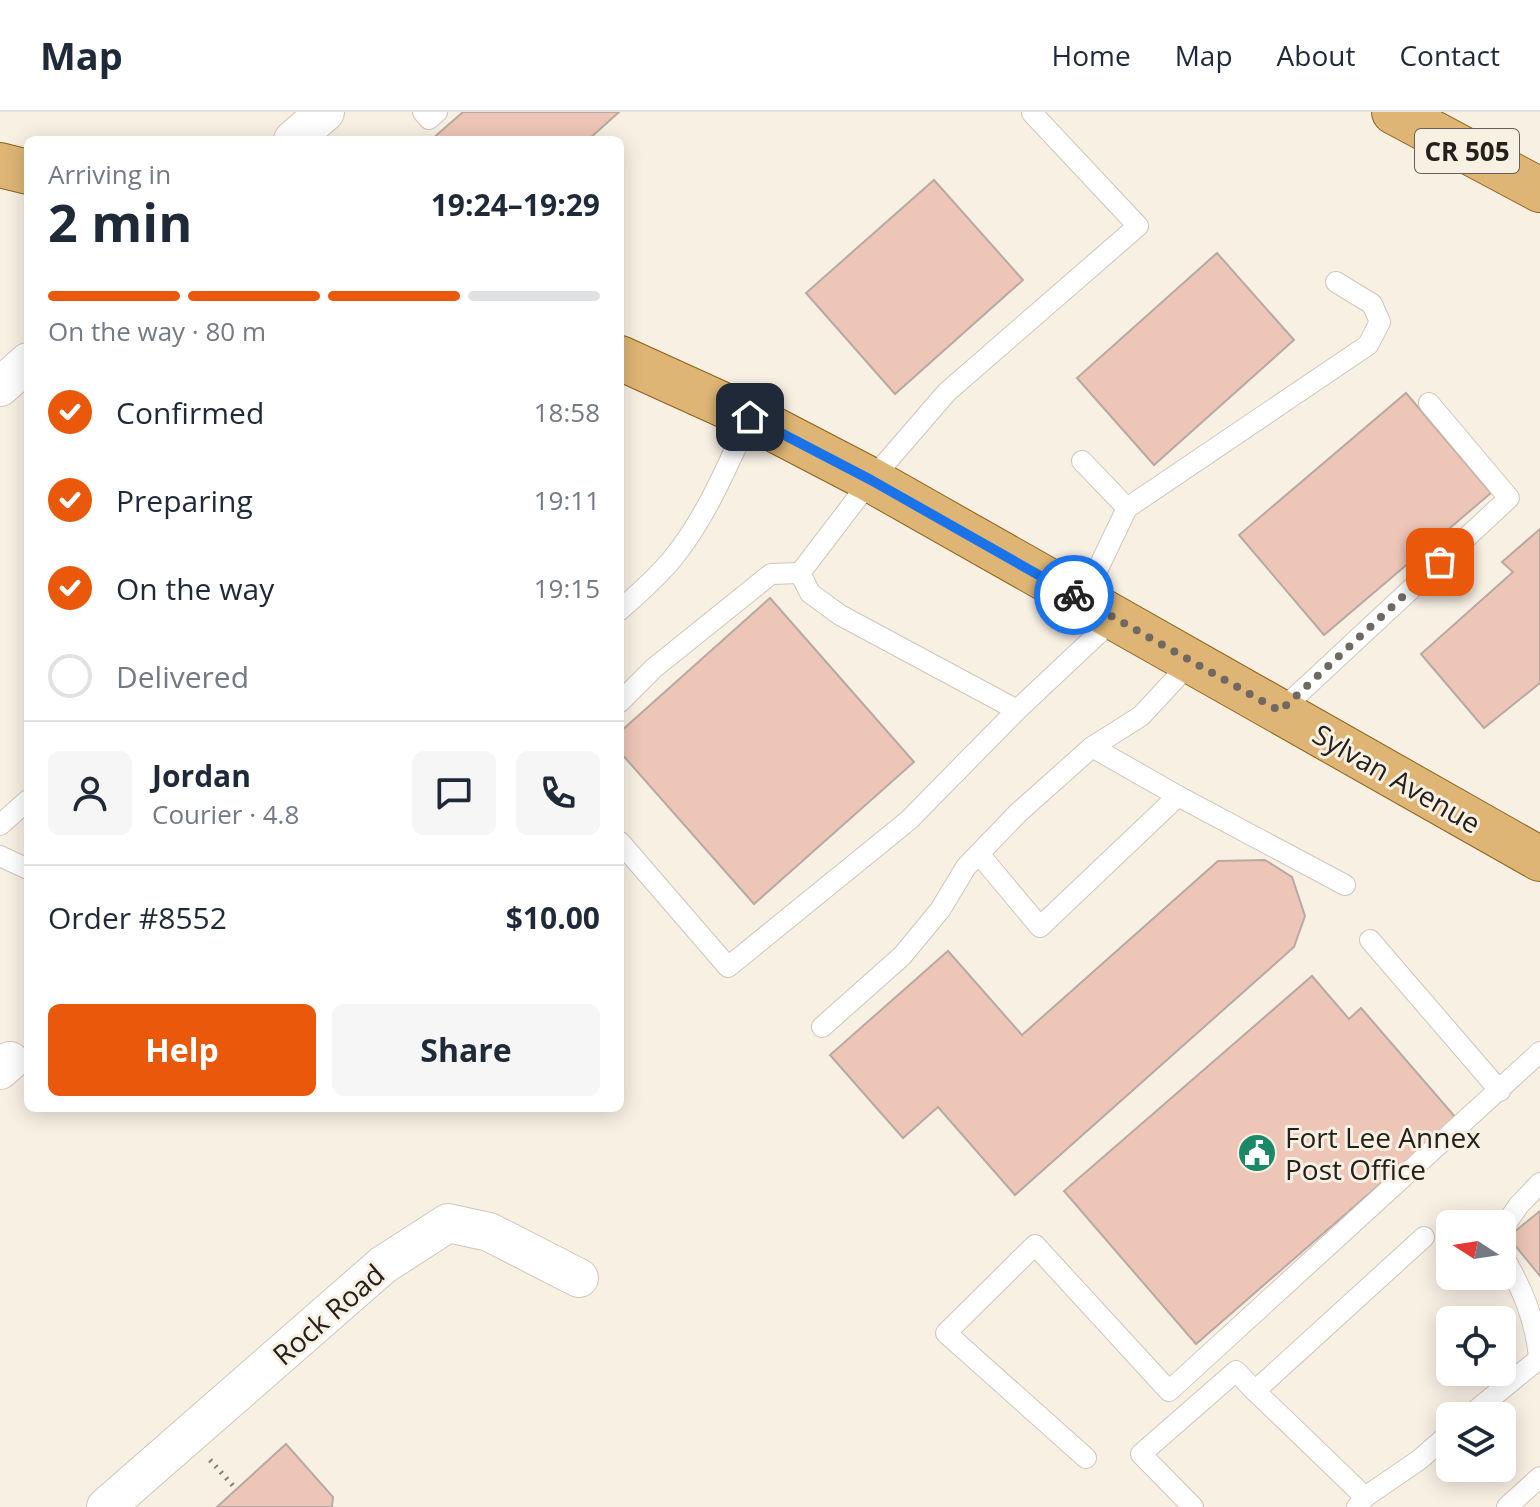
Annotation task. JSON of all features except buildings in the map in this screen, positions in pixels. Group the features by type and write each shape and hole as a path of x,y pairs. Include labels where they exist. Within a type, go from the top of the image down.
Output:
{"main road":[{"name":"CR 505","path":"1394,112 1540,190"},
{"path":"0,165 24,171"},
{"name":"Sylvan Avenue","path":"624,360 750,417 871,480 1540,859"}],"street":[{"path":"298,136 325,112"},
{"path":"0,387 24,366"},
{"name":"Rock Road","path":"106,1507 383,1265 448,1223 489,1232 579,1278"}],"lane":[{"path":"800,573 871,480 947,392 1138,226 1032,113"},
{"path":"624,847 728,967 909,820 1017,710 1099,609 1127,508 1368,345 1380,322 1372,304 1336,282"},
{"path":"1280,711 1509,498 1429,403"},
{"path":"624,599 671,562 687,540 704,513 750,417"},
{"path":"1082,461 1127,508"},
{"path":"624,698 654,668 771,574 800,573"},
{"path":"800,573 810,593 840,615 1017,710"},
{"path":"822,1027 902,956 940,910 966,867 1018,813 1092,747 1141,716 1192,661"},
{"path":"1092,747 1345,885"},
{"path":"979,854 1040,927 1178,796"},
{"path":"0,825 24,804"},
{"path":"0,856 24,867"},
{"path":"1370,940 1500,1091"},
{"path":"1086,1458 946,1333 1035,1245 1169,1391 1540,1052"},
{"path":"1515,1210 1540,1183"},
{"path":"1255,1391 1424,1237"},
{"path":"1486,1402 1540,1357 1536,1327 1516,1280"},
{"path":"1193,1507 1141,1454 1236,1371 1361,1502 1436,1445"},
{"path":"1507,1507 1540,1477"}],"way so far":[{"path":"1074,595 1280,711 1440,562"}],"place":[{"name":"Fort Lee Annex Post Office","path":"1257,1153"}],"route":[{"path":"750,417 871,480 1074,595"}]}
